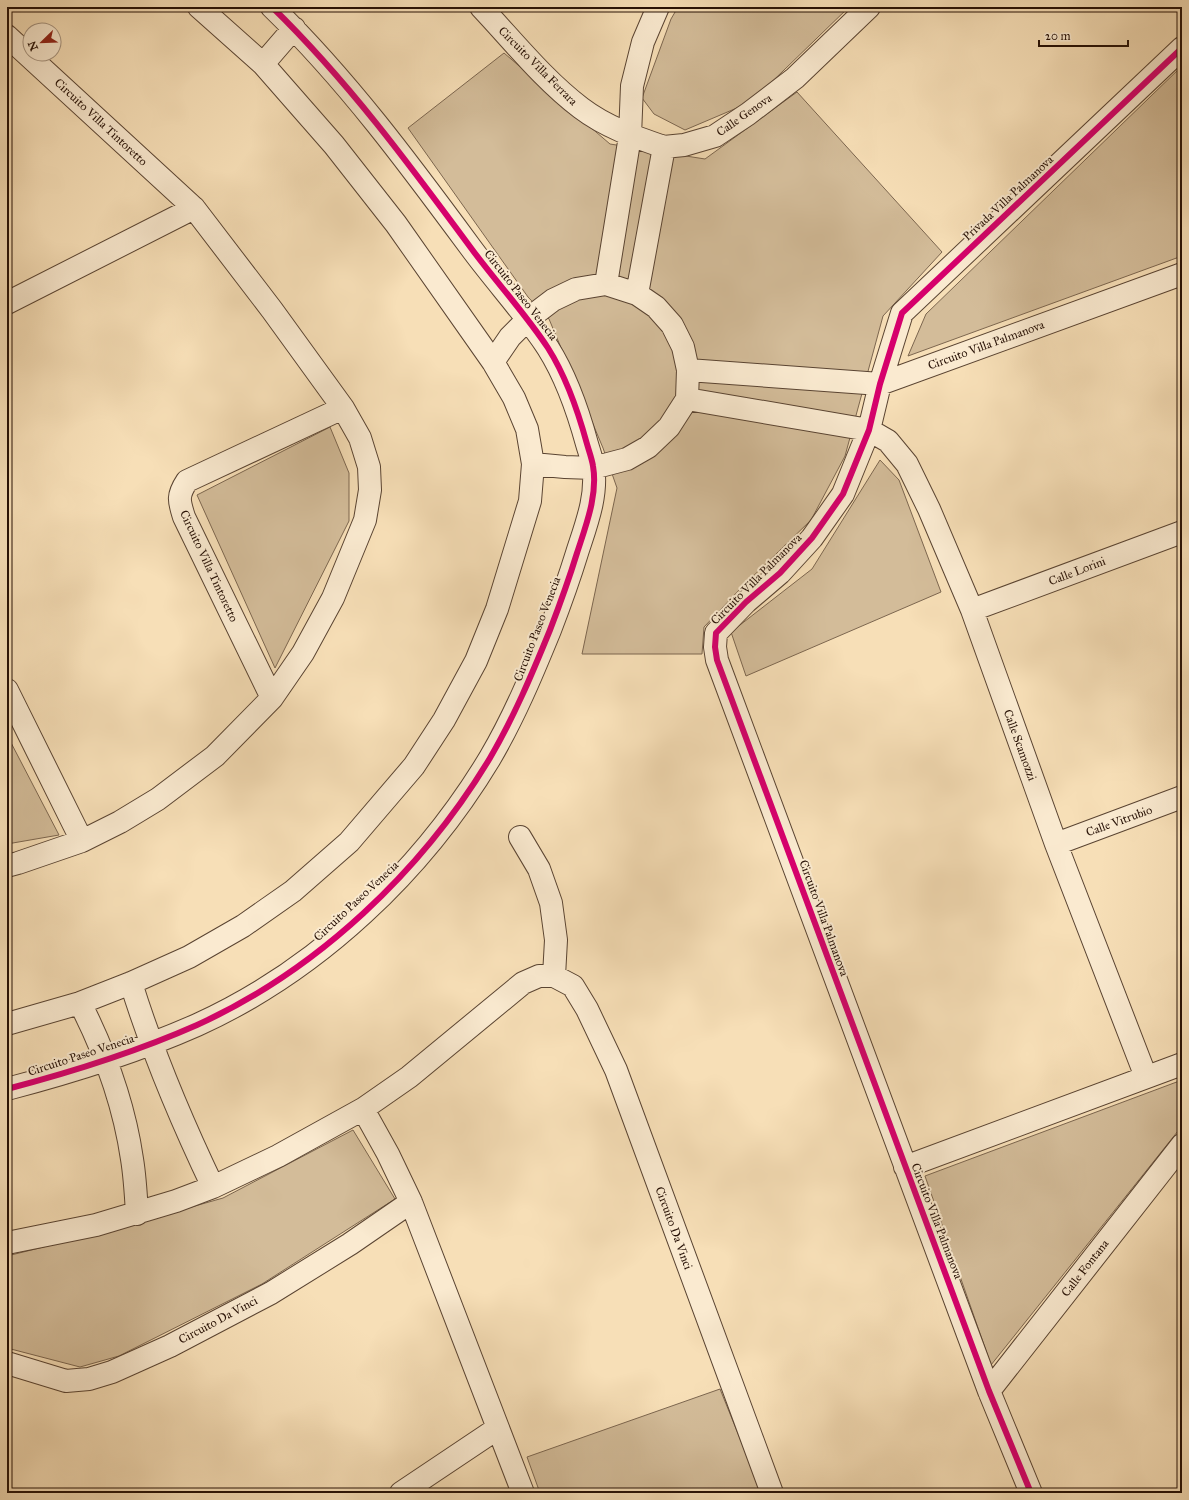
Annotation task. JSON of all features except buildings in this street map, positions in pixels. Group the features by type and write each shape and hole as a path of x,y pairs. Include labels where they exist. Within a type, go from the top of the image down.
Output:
{"street":[{"path":"7,1024 80,1003 189,957 243,926 293,891 349,842 414,766 444,720 476,661 497,609 530,502 533,464 527,429 514,398 493,362 396,224 334,145 263,64 199,7"},
{"name":"Circuito Paseo Venecia","path":"7,1089 59,1075 150,1044 200,1024 240,1002 305,961 344,931 397,881 452,814 490,758 527,687 562,599 586,526 593,495 593,468 583,430 570,391 549,350 528,319 478,258 414,170 354,94 294,28 272,7"},
{"name":"Circuito Villa Ferrara","path":"481,7 552,83 582,109 630,136 664,147"},
{"path":"606,284 630,136 632,86 642,42 658,7"},
{"name":"Calle Genova","path":"664,147 684,145 715,136 748,114 795,78 869,7"},
{"path":"263,64 294,28"},
{"name":"Circuito Villa Tintoretto","path":"7,36 194,208 272,310 343,408 360,438 369,467 370,490 365,520 333,598 303,653 272,698 215,756 158,799 120,822 82,841 18,864 7,866"},
{"name":"Privada Villa Palmanova","path":"880,384 902,313 1182,48"},
{"path":"637,294 664,147"},
{"path":"7,303 194,208"},
{"name":"Circuito Villa Palmanova","path":"1031,1493 989,1391 717,660 715,647 716,633 746,602 780,573 812,538 843,494 869,430 880,384 1182,274"},
{"path":"493,362 510,337 528,319 553,300 576,289 606,284 637,294 656,308 672,325 683,347 688,370 687,399 669,427 648,447 627,459 593,468 533,464"},
{"path":"688,370 880,384"},
{"path":"687,399 869,430"},
{"name":"Circuito Villa Tintoretto","path":"272,698 184,517 179,501 181,490 187,481 343,408"},
{"name":"Calle Scamozzi","path":"869,430 888,441 907,464 929,509 972,610 1056,844 1146,1077"},
{"name":"Calle Lorini","path":"972,610 1182,532"},
{"path":"7,690 82,841"},
{"name":"Calle Vitrubio","path":"1056,844 1182,797"},
{"path":"7,1243 96,1225 137,1214 213,1187 278,1156 363,1109 409,1077 523,983 539,976 554,976 556,940 551,903 539,869 520,837"},
{"name":"Circuito Da Vinci","path":"554,976 573,986 587,1008 616,1070 772,1493"},
{"path":"130,983 150,1044 189,1138 213,1187"},
{"path":"80,1003 94,1030 106,1059 122,1109 131,1152 137,1214"},
{"path":"905,1167 1182,1064"},
{"path":"363,1109 388,1154 411,1202 523,1493"},
{"name":"Calle Fontana","path":"989,1391 1182,1144"},
{"name":"Circuito Da Vinci","path":"7,1363 66,1381 89,1379 112,1372 170,1346 271,1293 350,1244 411,1202"},
{"path":"400,1493 498,1428"}],"shaded area":[{"path":"678,7 849,7 751,102 685,130 654,114 642,98 671,19"},
{"path":"504,53 610,144 705,159 797,92 942,252 883,316 845,456 811,520 742,587 704,627 702,654 582,654 617,488 603,448 549,319 528,297 408,128"},
{"path":"1182,66 1182,256 908,356 926,314"},
{"path":"330,427 349,473 349,521 275,668 197,495"},
{"path":"880,460 899,480 941,592 746,676 731,632 812,569"},
{"path":"7,735 59,835 7,844"},
{"path":"1182,1080 1182,1126 991,1365 925,1176"},
{"path":"353,1130 395,1199 262,1284 119,1356 80,1367 7,1348 7,1256 100,1233 223,1198"},
{"path":"720,1389 762,1493 540,1493 527,1457"}],"cycle path":[{"path":"7,1089 56,1076 127,1053 197,1025 242,1002 284,976 325,946 363,913 399,878 433,840 463,800 490,758 507,727 529,679 561,601 584,532 593,499 593,466 580,419 561,371 548,348 530,322 481,261 352,93 300,35 272,7"},
{"path":"1031,1493 989,1391 717,660 715,647 716,633 746,602 780,573 812,538 843,494 869,430 880,384 902,313 1182,48"}]}
